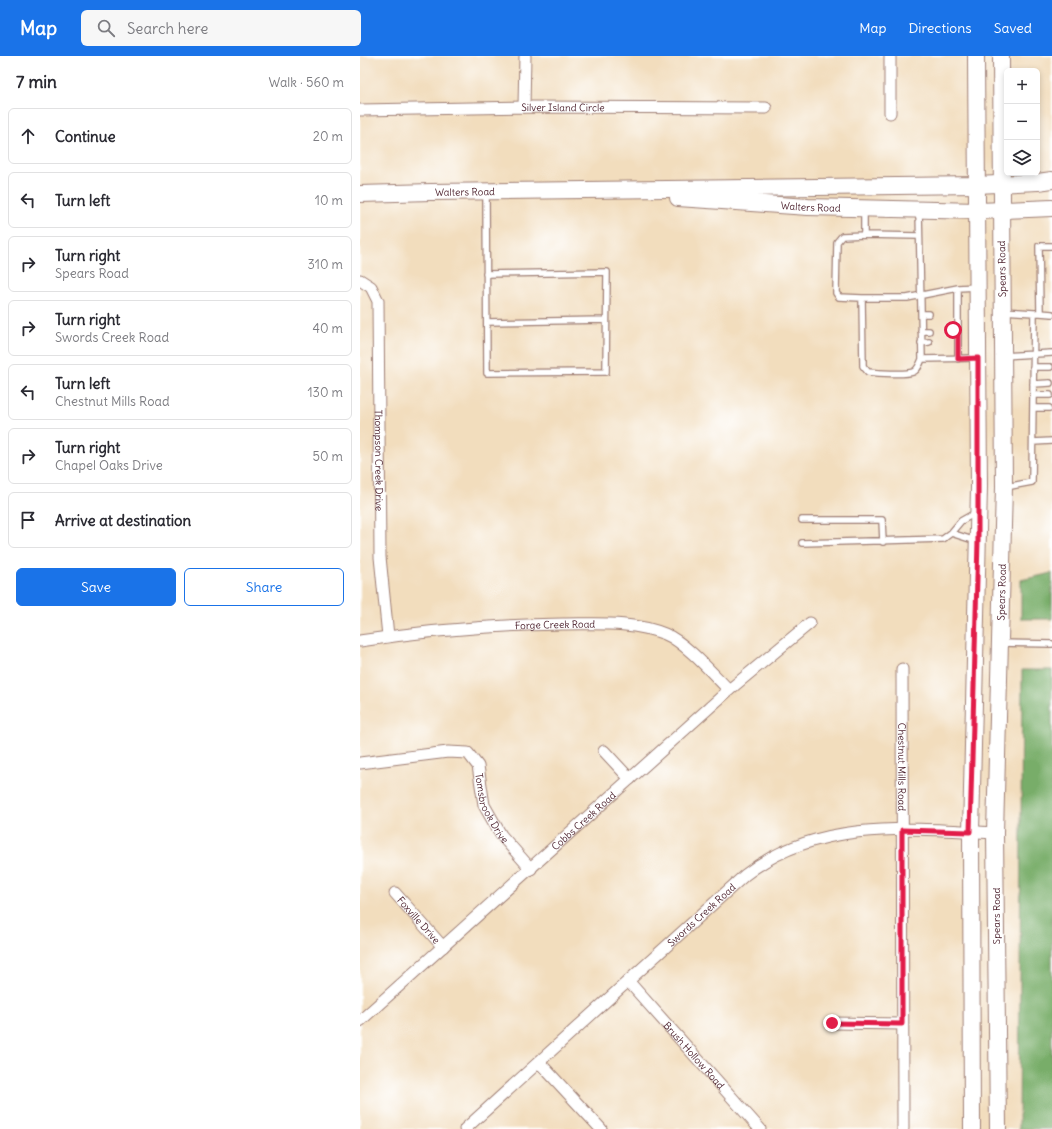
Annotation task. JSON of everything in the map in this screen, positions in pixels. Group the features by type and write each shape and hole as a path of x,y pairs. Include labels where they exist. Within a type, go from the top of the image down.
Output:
{"main road":[{"path":"972,1129 970,832 979,487 976,56"},
{"name":"Spears Road","path":"998,1129 995,833 1004,487 1001,56"},
{"name":"Walters Road","path":"360,194 977,185 1052,180"},
{"name":"Walters Road","path":"571,190 808,207 978,211 1052,208"},
{"path":"979,487 1004,487"}],"street":[{"path":"524,107 525,56"},
{"path":"890,56 890,113"},
{"name":"Silver Island Circle","path":"360,110 524,107 766,108"},
{"name":"Thompson Creek Drive","path":"360,280 371,286 378,301 380,557 388,636"},
{"name":"Cobbs Creek Road","path":"360,1022 729,690 810,623"},
{"name":"Forge Creek Road","path":"360,641 388,636 493,625 609,624 638,626 667,634 693,654 729,690"},
{"name":"Chestnut Mills Road","path":"902,670 903,1129"},
{"path":"604,751 630,779"},
{"name":"Tomsbrook Drive","path":"360,763 448,752 468,752 478,766 484,805 501,834 530,869"},
{"name":"Swords Creek Road","path":"465,1129 629,982 745,875 774,856 794,846 829,837 867,830 995,833"},
{"name":"Foxville Drive","path":"395,893 443,947"},
{"name":"Brush Hollow Road","path":"629,982 760,1129"},
{"path":"832,1023 902,1024"},
{"path":"539,1062 601,1129"}],"lane":[{"path":"486,191 486,274 487,373 606,372 606,272 486,274"},
{"path":"864,208 864,234"},
{"path":"862,298 863,366 868,372 913,372 919,367 922,359 919,209"},
{"path":"919,236 864,234 842,236 836,242 836,293 839,297 907,298 958,288 978,288"},
{"path":"1004,487 1032,482 1033,354 1037,313 1039,246 1052,246"},
{"path":"958,288 955,314 955,342 958,359"},
{"path":"1003,311 1052,314"},
{"path":"920,314 930,314"},
{"path":"487,322 606,320"},
{"path":"921,331 929,331"},
{"path":"921,343 929,342"},
{"path":"1003,356 1052,353"},
{"path":"922,359 978,358"},
{"path":"1033,367 1050,367"},
{"path":"1033,384 1050,383"},
{"path":"1033,395 1050,395"},
{"path":"1033,408 1049,408"},
{"path":"1032,442 1052,441"},
{"path":"802,543 883,542 942,539 951,533 961,521 978,511"},
{"path":"802,520 882,520 883,542"},
{"path":"951,533 978,541"},
{"path":"1000,644 1052,644"}],"green space":[{"path":"1052,573 1052,619 1021,619 1021,580"},
{"path":"1022,670 1052,670 1052,1129 1019,1129"}],"route":[{"path":"832,1023 902,1024 902,830 970,832 979,487 978,358 958,359 958,330 953,330"}]}
